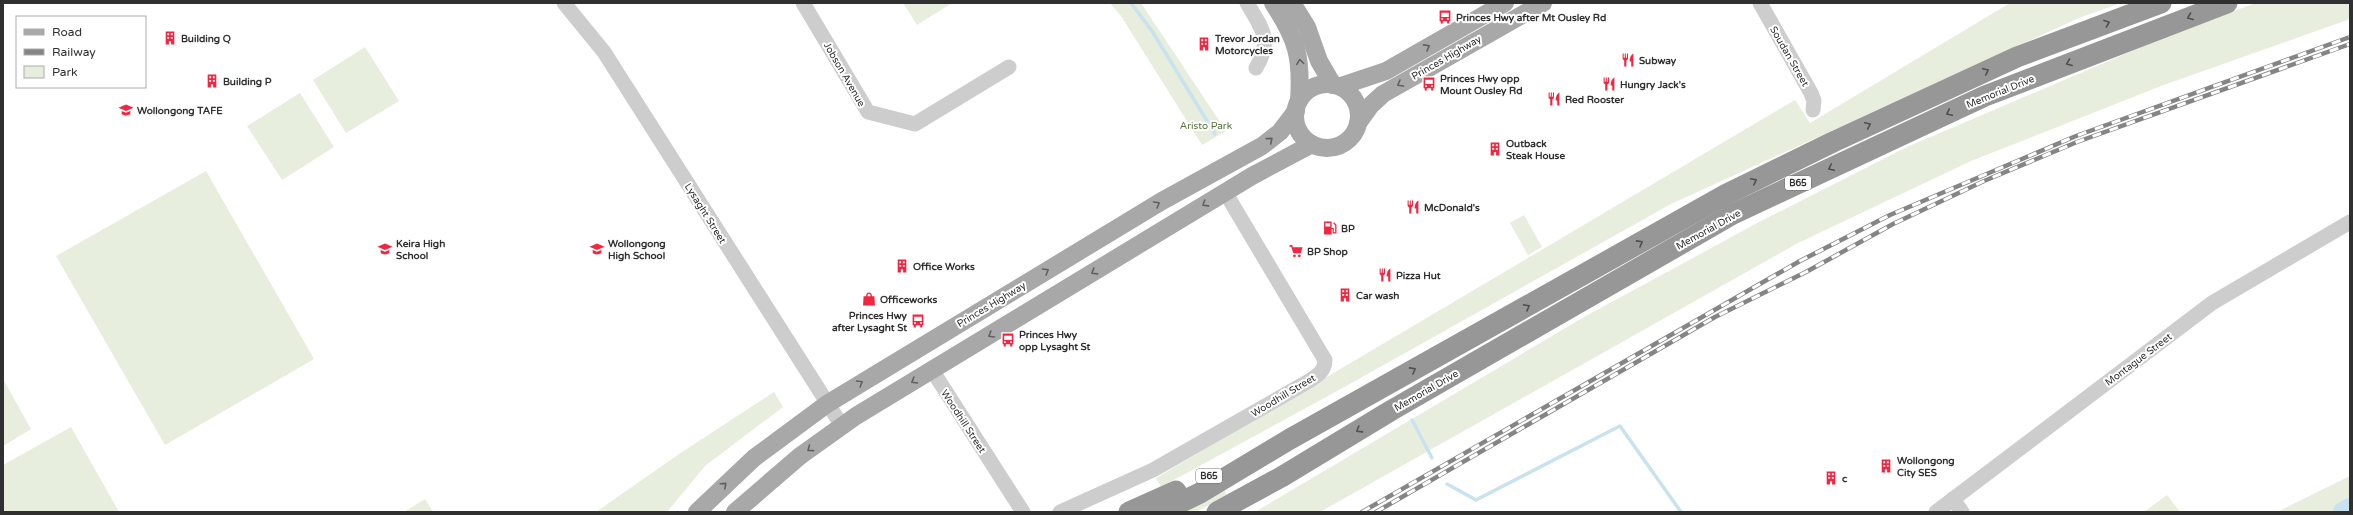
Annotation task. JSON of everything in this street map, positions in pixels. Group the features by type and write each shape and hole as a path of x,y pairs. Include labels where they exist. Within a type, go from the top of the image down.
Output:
{"highway":[{"name":"Memorial Drive","path":"1161,512 1200,493 1290,440 1739,189 1833,142 2017,57 2161,3"},
{"name":"Memorial Drive","path":"1217,512 1283,476 1399,406 1733,214 1985,96 2227,3"},
{"name":"B65","path":"1129,512 1290,440"},
{"name":"B65","path":"1227,512 1283,476"}],"main road":[{"path":"1273,3 1297,48 1300,70 1297,106 1299,130 1312,144 1331,148 1349,139 1358,123 1359,113 1356,103 1337,85 1319,61 1307,27 1292,3"},
{"name":"Princes Highway","path":"1337,85 1386,71 1504,3"},
{"name":"Princes Highway","path":"1358,123 1371,105 1383,94 1544,3"},
{"path":"1297,106 1314,87 1337,85"},
{"name":"Princes Highway","path":"697,512 754,458 827,404 940,334 1162,201 1262,146 1280,132 1297,106"},
{"path":"735,512 784,469 842,426 1225,192 1312,144"},
{"path":"940,334 947,361"}],"street":[{"name":"Lysaght Street","path":"564,3 604,52 842,426"},
{"name":"Jobson Avenue","path":"804,3 868,112 915,124 1009,67"},
{"path":"1247,3 1266,38 1263,57 1256,68"},
{"name":"Soudan Street","path":"1760,3 1812,93 1814,101 1813,110"},
{"name":"Woodhill Street","path":"1060,512 1153,470 1309,381 1321,373 1325,366 1325,360 1225,192"},
{"name":"Montague Street","path":"1936,512 2212,303 2350,222"},
{"name":"Woodhill Street","path":"932,370 1023,512"},
{"path":"1953,499 1962,512"}],"green space":[{"path":"903,3 952,3 917,25"},
{"name":"Aristo Park","path":"1110,3 1141,3 1226,131 1202,145 1121,16"},
{"path":"2010,3 2121,3 2079,18 1671,204 1339,390 1161,487 1156,478 1795,100 1810,123"},
{"path":"2256,3 2350,3 2350,19 2161,86 1971,161 1798,243 1320,512 1255,512 1584,317 1761,221 1907,147 2179,31"},
{"path":"365,47 399,101 346,133 313,80"},
{"path":"300,93 334,147 282,180 247,126"},
{"path":"206,171 314,359 165,445 56,256"},
{"path":"1524,215 1542,247 1528,255 1510,223"},
{"path":"3,379 31,429 3,446"},
{"path":"774,392 783,407 705,466 667,512 596,512 679,454"},
{"path":"71,427 119,512 3,512 3,465"},
{"path":"2350,476 2350,512 2277,512"},
{"path":"1222,487 1227,495 1196,512 1173,512"},
{"path":"2167,495 2180,512 2144,512"},
{"path":"425,499 433,512 404,512"}],"waterway":[{"path":"1131,3 1152,31 1215,134"},
{"path":"1412,420 1432,458"},
{"path":"1447,484 1476,500 1620,426 1681,512"},
{"path":"2344,512 2350,509"}],"railway":[{"path":"1362,512 1800,261 1890,215 2076,136 2350,37"},
{"path":"1376,512 1715,317 1806,272 1893,224 1984,181 2077,142 2350,44"}],"place":[{"name":"Princes Hwy after Mt Ousley Rd","path":"1445,17"},
{"name":"Building Q","path":"170,38"},
{"name":"Trevor Jordan Motorcycles","path":"1204,44"},
{"name":"Subway","path":"1628,60"},
{"name":"Building P","path":"212,81"},
{"name":"Princes Hwy opp Mount Ousley Rd","path":"1429,84"},
{"name":"Hungry Jack's","path":"1609,84"},
{"name":"Red Rooster","path":"1554,99"},
{"name":"Wollongong TAFE","path":"126,110"},
{"name":"Outback Steak House","path":"1495,149"},
{"name":"McDonald's","path":"1413,207"},
{"name":"BP","path":"1330,228"},
{"name":"Keira High School","path":"385,249"},
{"name":"Wollongong High School","path":"597,249"},
{"name":"BP Shop","path":"1296,251"},
{"name":"Office Works","path":"902,266"},
{"name":"Pizza Hut","path":"1385,275"},
{"name":"Car wash","path":"1345,295"},
{"name":"Officeworks","path":"869,299"},
{"name":"Princes Hwy after Lysaght St","path":"918,321"},
{"name":"Princes Hwy opp Lysaght St","path":"1008,340"},
{"name":"Wollongong City SES","path":"1886,466"},
{"name":"c","path":"1831,478"}]}
